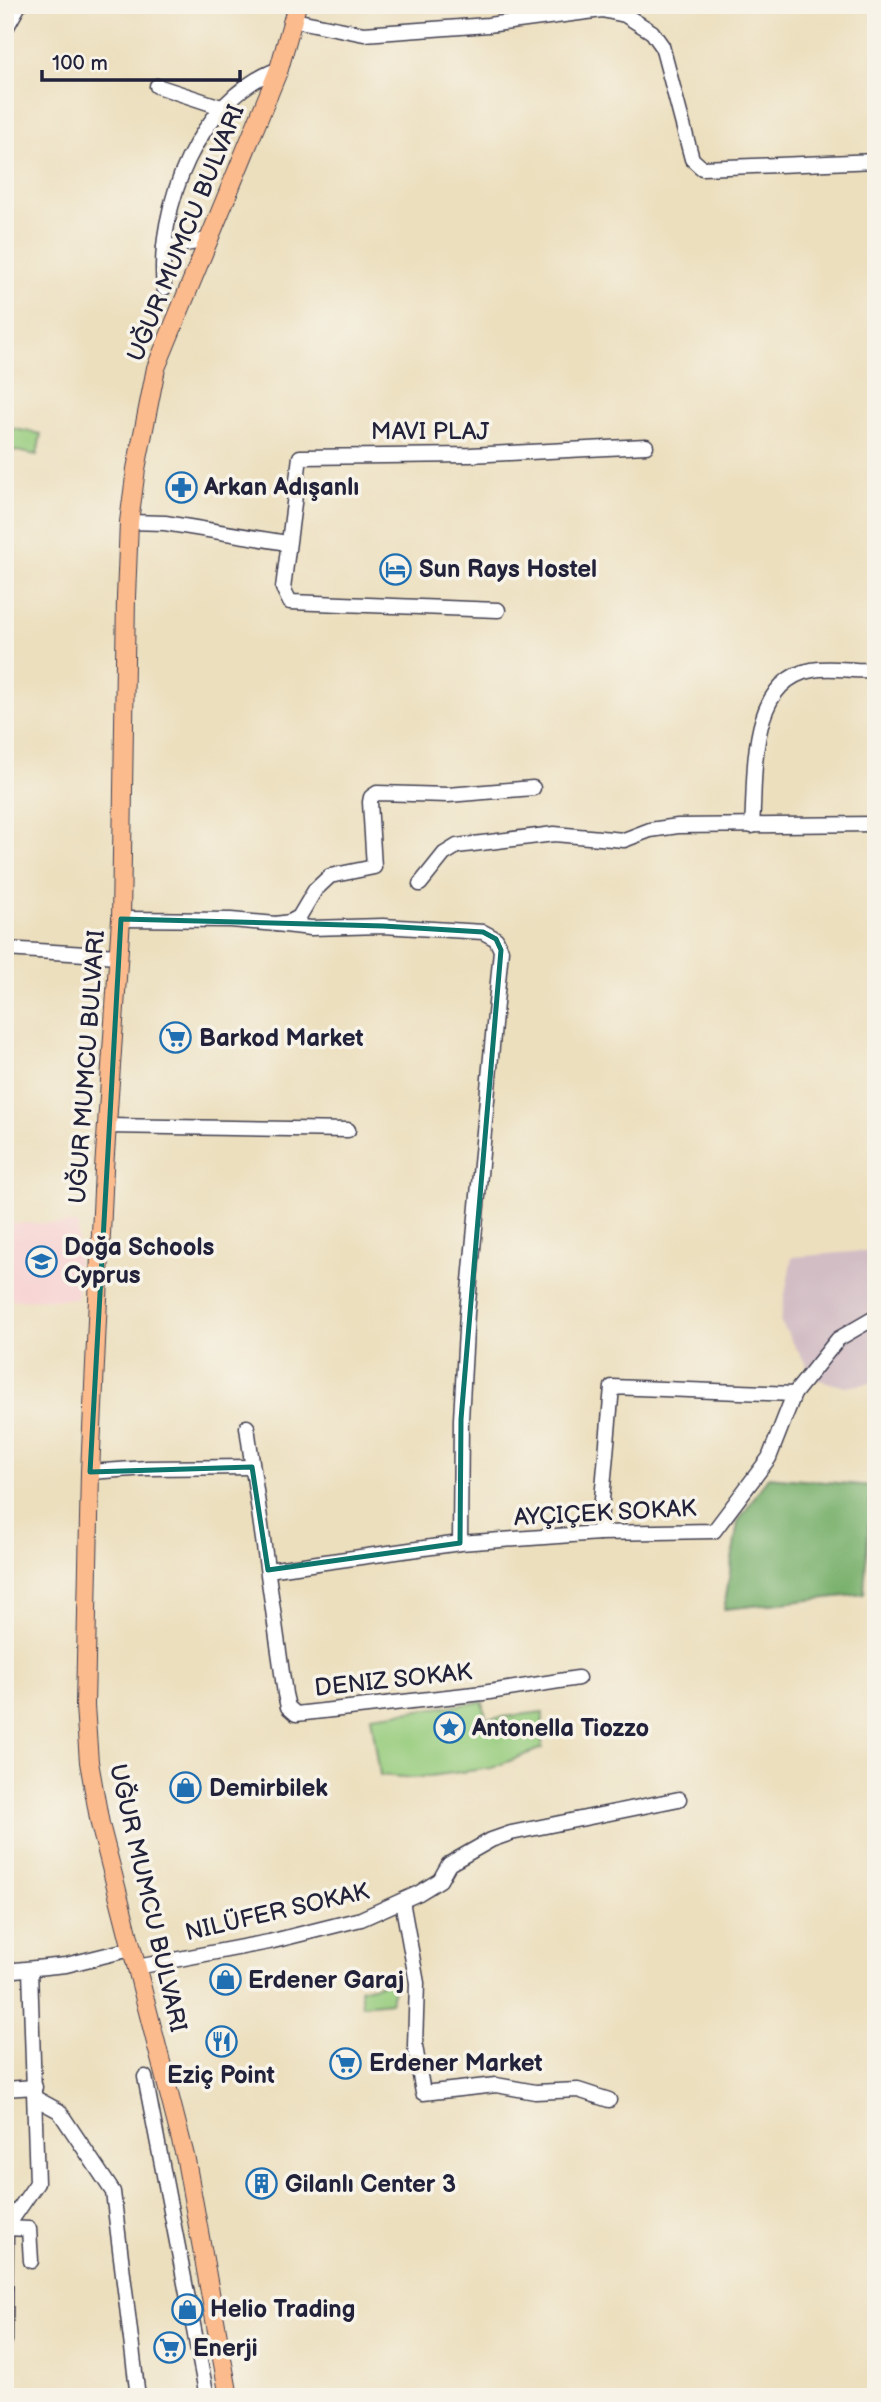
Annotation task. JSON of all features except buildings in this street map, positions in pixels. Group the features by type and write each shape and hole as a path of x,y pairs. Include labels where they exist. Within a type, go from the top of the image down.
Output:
{"main road":[{"path":"229,2397 186,2160 100,1824 89,1762 85,1706 90,1472 107,1126 121,919 129,522 142,431 156,368 279,69 296,13"}],"street":[{"path":"5,30 19,5"},
{"path":"296,13 345,33 364,34 488,24 602,10 625,15 652,32 662,46 692,159 702,168 876,160"},
{"path":"164,288 164,248 176,186 194,145 224,108 256,77 279,69"},
{"path":"157,86 224,108"},
{"path":"164,248 207,240"},
{"name":"MAVI PLAJ","path":"287,543 300,457 494,454 646,446"},
{"path":"129,522 165,523 287,543 283,588 286,597 296,604 498,610"},
{"path":"752,826 761,725 767,701 784,681 797,674 814,670 876,670"},
{"path":"276,924 299,917 315,890 330,876 374,867 370,802 371,797 377,793 448,794 533,788"},
{"path":"421,884 444,854 457,846 554,834 624,840 650,830 678,826 876,824"},
{"path":"121,919 218,920 311,928 383,926 483,932 496,939 501,950 467,1313 461,1419 460,1543"},
{"path":"5,949 118,956"},
{"path":"107,1126 348,1130"},
{"name":"AYÇIÇEK SOKAK","path":"268,1570 460,1543 599,1533 714,1531 769,1458 794,1394 838,1339 876,1317"},
{"path":"599,1533 612,1387 794,1394"},
{"name":"DENIZ SOKAK","path":"247,1427 285,1694 288,1707 296,1714 483,1693 578,1678"},
{"path":"90,1472 147,1468 252,1467"},
{"name":"NILÜFER SOKAK","path":"137,1967 269,1942 360,1920 440,1880 449,1864 491,1840 511,1833 679,1799"},
{"path":"402,1901 417,1983 415,2046 423,2093 496,2085 534,2092 578,2090 608,2100"},
{"path":"5,1971 30,1970 131,1949"},
{"path":"5,2341 6,2228 37,2183 30,1970"},
{"path":"145,2077 207,2397"},
{"path":"5,2090 35,2092 59,2111 113,2192 138,2397"},
{"path":"6,2228 29,2229 31,2261"}],"highlighted area":[{"path":"121,919 383,926 483,932 496,939 501,950 461,1419 460,1543 268,1570 252,1467 90,1472"}],"shaded area":[{"name":"Doğa Schools Cyprus","path":"5,1223 78,1224 77,1299 5,1300"},
{"path":"876,1250 876,1382 846,1387 815,1379 780,1321 792,1257"}],"green space":[{"path":"10,428 41,434 37,455 6,449"},
{"path":"768,1477 871,1486 864,1594 724,1609 738,1522"},
{"path":"483,1702 486,1719 543,1712 542,1748 492,1768 414,1778 380,1775 371,1716"},
{"path":"397,1980 390,2002 362,2005 360,1989"}],"place":[{"name":"Arkan Adışanlı","path":"181,487"},
{"name":"Sun Rays Hostel","path":"396,569"},
{"name":"Barkod Market","path":"176,1038"},
{"name":"Doğa Schools Cyprus","path":"41,1261"},
{"name":"Antonella Tiozzo","path":"449,1728"},
{"name":"Demirbilek","path":"186,1788"},
{"name":"Erdener Garaj","path":"225,1980"},
{"name":"Eziç Point","path":"221,2041"},
{"name":"Erdener Market","path":"346,2063"},
{"name":"Gilanlı Center 3","path":"262,2184"},
{"name":"Helio Trading","path":"187,2309"},
{"name":"Enerji","path":"170,2348"}]}
